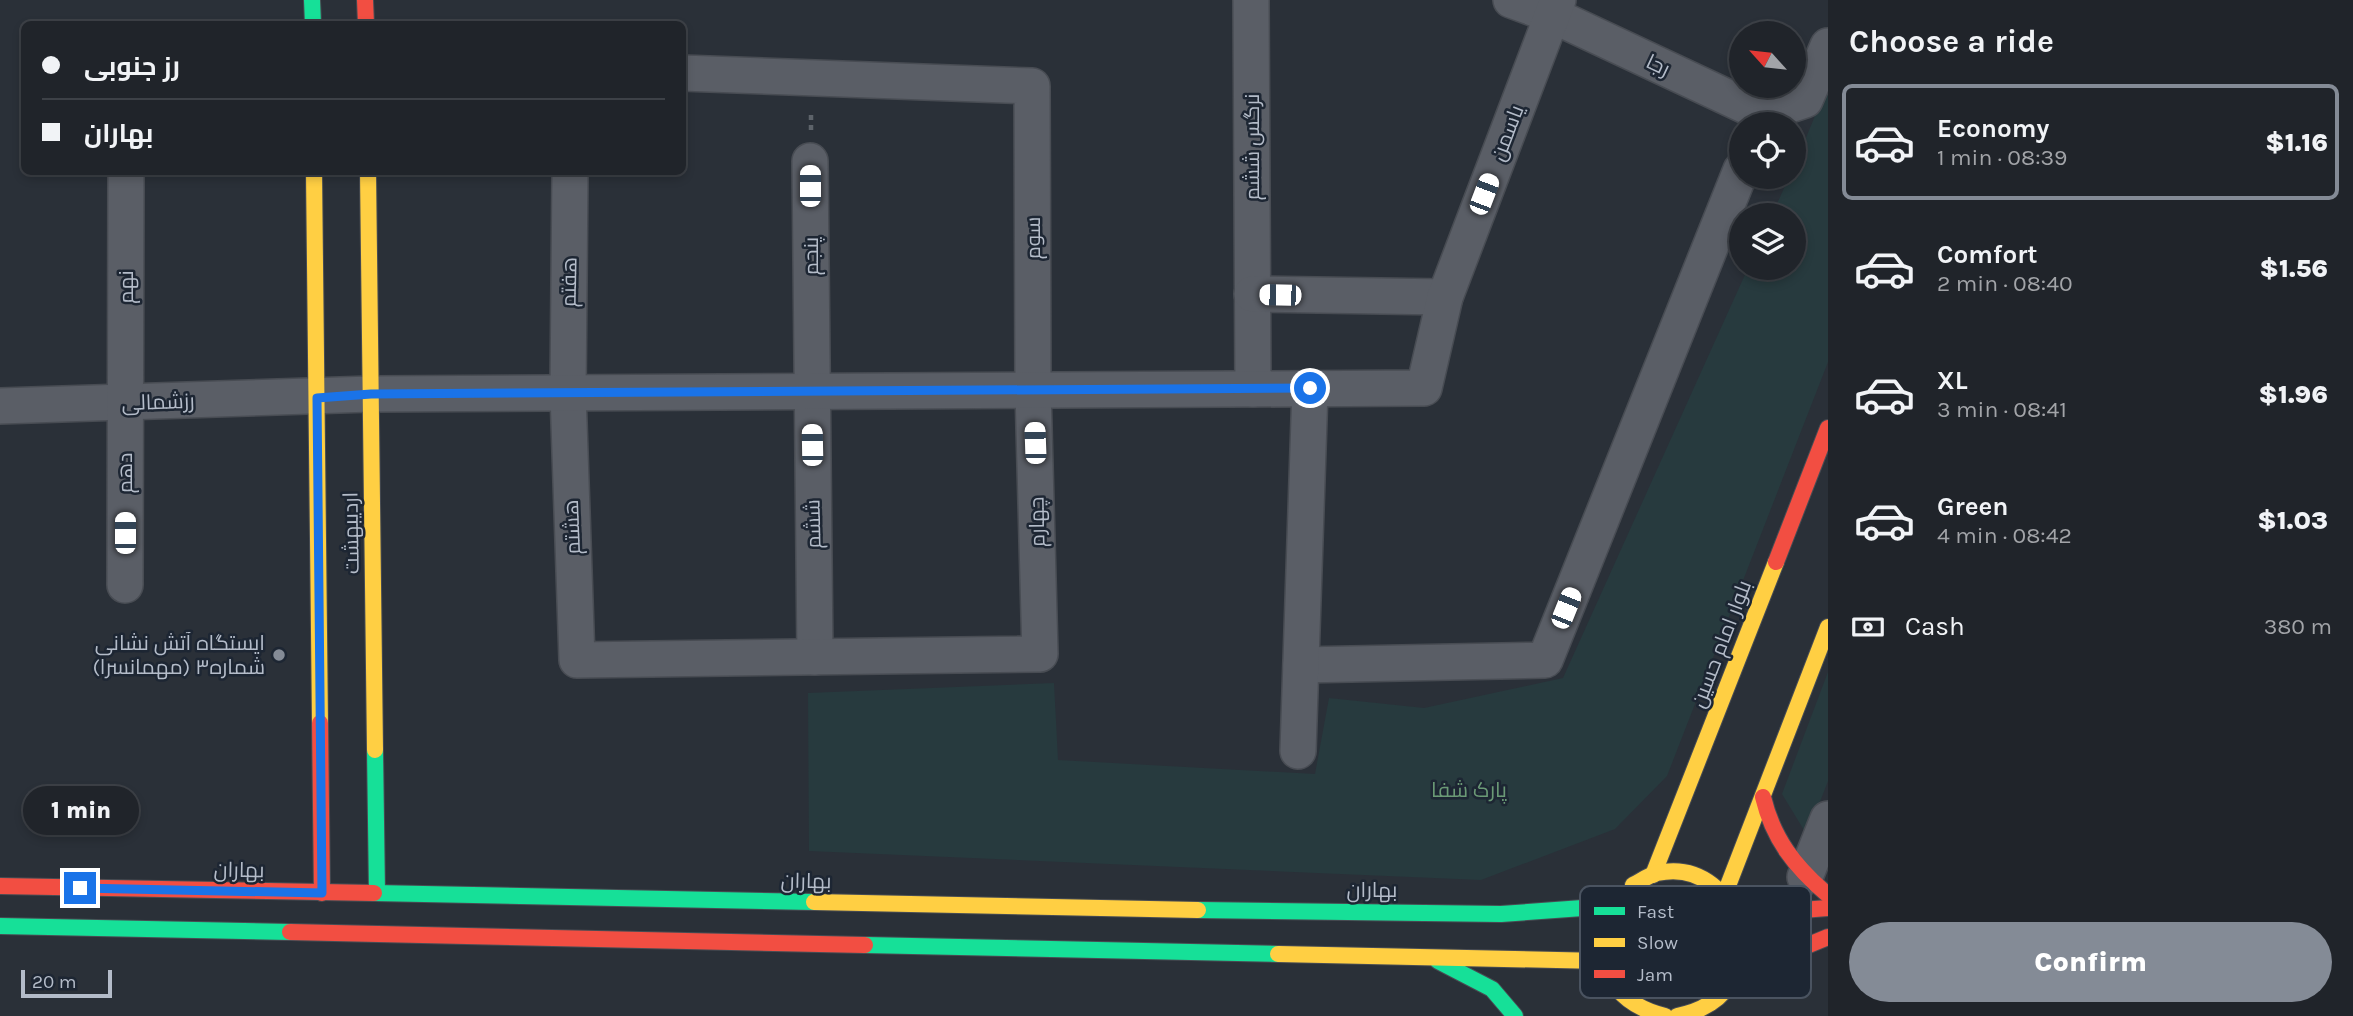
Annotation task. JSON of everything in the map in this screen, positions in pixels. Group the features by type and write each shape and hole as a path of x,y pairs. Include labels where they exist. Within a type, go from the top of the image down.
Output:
{"street":[{"path":"312,0 313,21"},
{"path":"365,0 366,21"},
{"name":"نرگس ششم","path":"1251,0 1254,389"},
{"name":"رجا","path":"1511,0 1555,7 1748,112"},
{"name":"یاسمن","path":"1424,388 1445,297 1555,7"},
{"name":"رجا","path":"1777,112 1805,100 1828,46"},
{"path":"686,73 812,78"},
{"name":"سوم","path":"812,78 1032,86 1034,390"},
{"name":"پنجم","path":"810,160 811,392"},
{"name":"نهم","path":"126,175 126,403"},
{"name":"اردیبهشت","path":"314,175 322,893"},
{"name":"اردیبهشت","path":"368,175 377,893"},
{"name":"هفتم","path":"568,393 570,175"},
{"path":"1301,665 1545,660 1733,189"},
{"path":"1252,294 1445,297"},
{"path":"1298,751 1310,388"},
{"name":"رزشمالی","path":"0,407 317,398 371,394 1424,388"},
{"name":"چهارم","path":"815,657 1040,654 1034,390"},
{"name":"ششم","path":"811,392 815,657"},
{"name":"هشتم","path":"568,393 577,660 815,657"},
{"name":"دهم","path":"125,585 126,403"},
{"name":"بلوار امام حسین","path":"1653,875 1828,428"},
{"path":"1728,886 1828,626"},
{"path":"1763,797 1769,825 1784,853 1817,886"},
{"path":"1817,886 1828,819"},
{"path":"1632,886 1653,875 1673,873 1692,875 1713,886"},
{"name":"بهاران","path":"0,886 1257,911 1501,914 1580,909"},
{"path":"1543,958 1554,953 1562,937 1560,920 1552,911"},
{"path":"0,926 1580,960"},
{"path":"1811,944 1828,937"},
{"path":"1427,957 1472,974 1506,1000 1515,1016"},
{"path":"1616,998 1665,1016"},
{"path":"1686,1015 1710,1006 1720,998"}],"path":[{"path":"810,160 812,78"}],"green space":[{"name":"پارک شفا","path":"1828,84 1828,362 1667,776 1615,829 1481,880 809,851 808,693 1054,683 1058,760 1315,774 1329,698 1424,708 1563,678 1743,280 1806,280 1806,203 1777,203 1784,189 1806,189 1806,138"},
{"path":"1828,672 1828,781 1807,835 1782,794"}],"traffic: fast":[{"path":"312,0 313,21"},
{"path":"375,750 377,893"},
{"path":"374,893 814,902"},
{"path":"1198,910 1501,914 1580,908"},
{"path":"0,926 290,932"},
{"path":"865,945 1278,954"},
{"path":"1438,961 1492,989 1515,1016"}],"traffic: slow":[{"path":"314,175 320,723"},
{"path":"368,175 375,750"},
{"path":"1653,875 1776,562"},
{"path":"1728,886 1828,627"},
{"path":"1633,885 1657,873 1687,873 1713,886"},
{"path":"814,902 1198,910"},
{"path":"1278,954 1580,961"},
{"path":"1627,998 1637,1005 1665,1016"},
{"path":"1677,1016 1710,1003 1715,998"}],"traffic: jam":[{"path":"365,0 366,21"},
{"path":"1776,562 1828,428"},
{"path":"320,723 322,893"},
{"path":"1763,797 1779,839 1805,874 1828,895"},
{"path":"0,886 374,893"},
{"path":"1811,909 1828,908"},
{"path":"290,932 865,945"},
{"path":"1811,944 1828,937"}],"place":[{"name":"ایستگاه آتش نشانی شماره۳ (مهمانسرا)","path":"279,655"}],"route":[{"path":"80,888 322,893 317,398 371,394 1310,388"}]}
